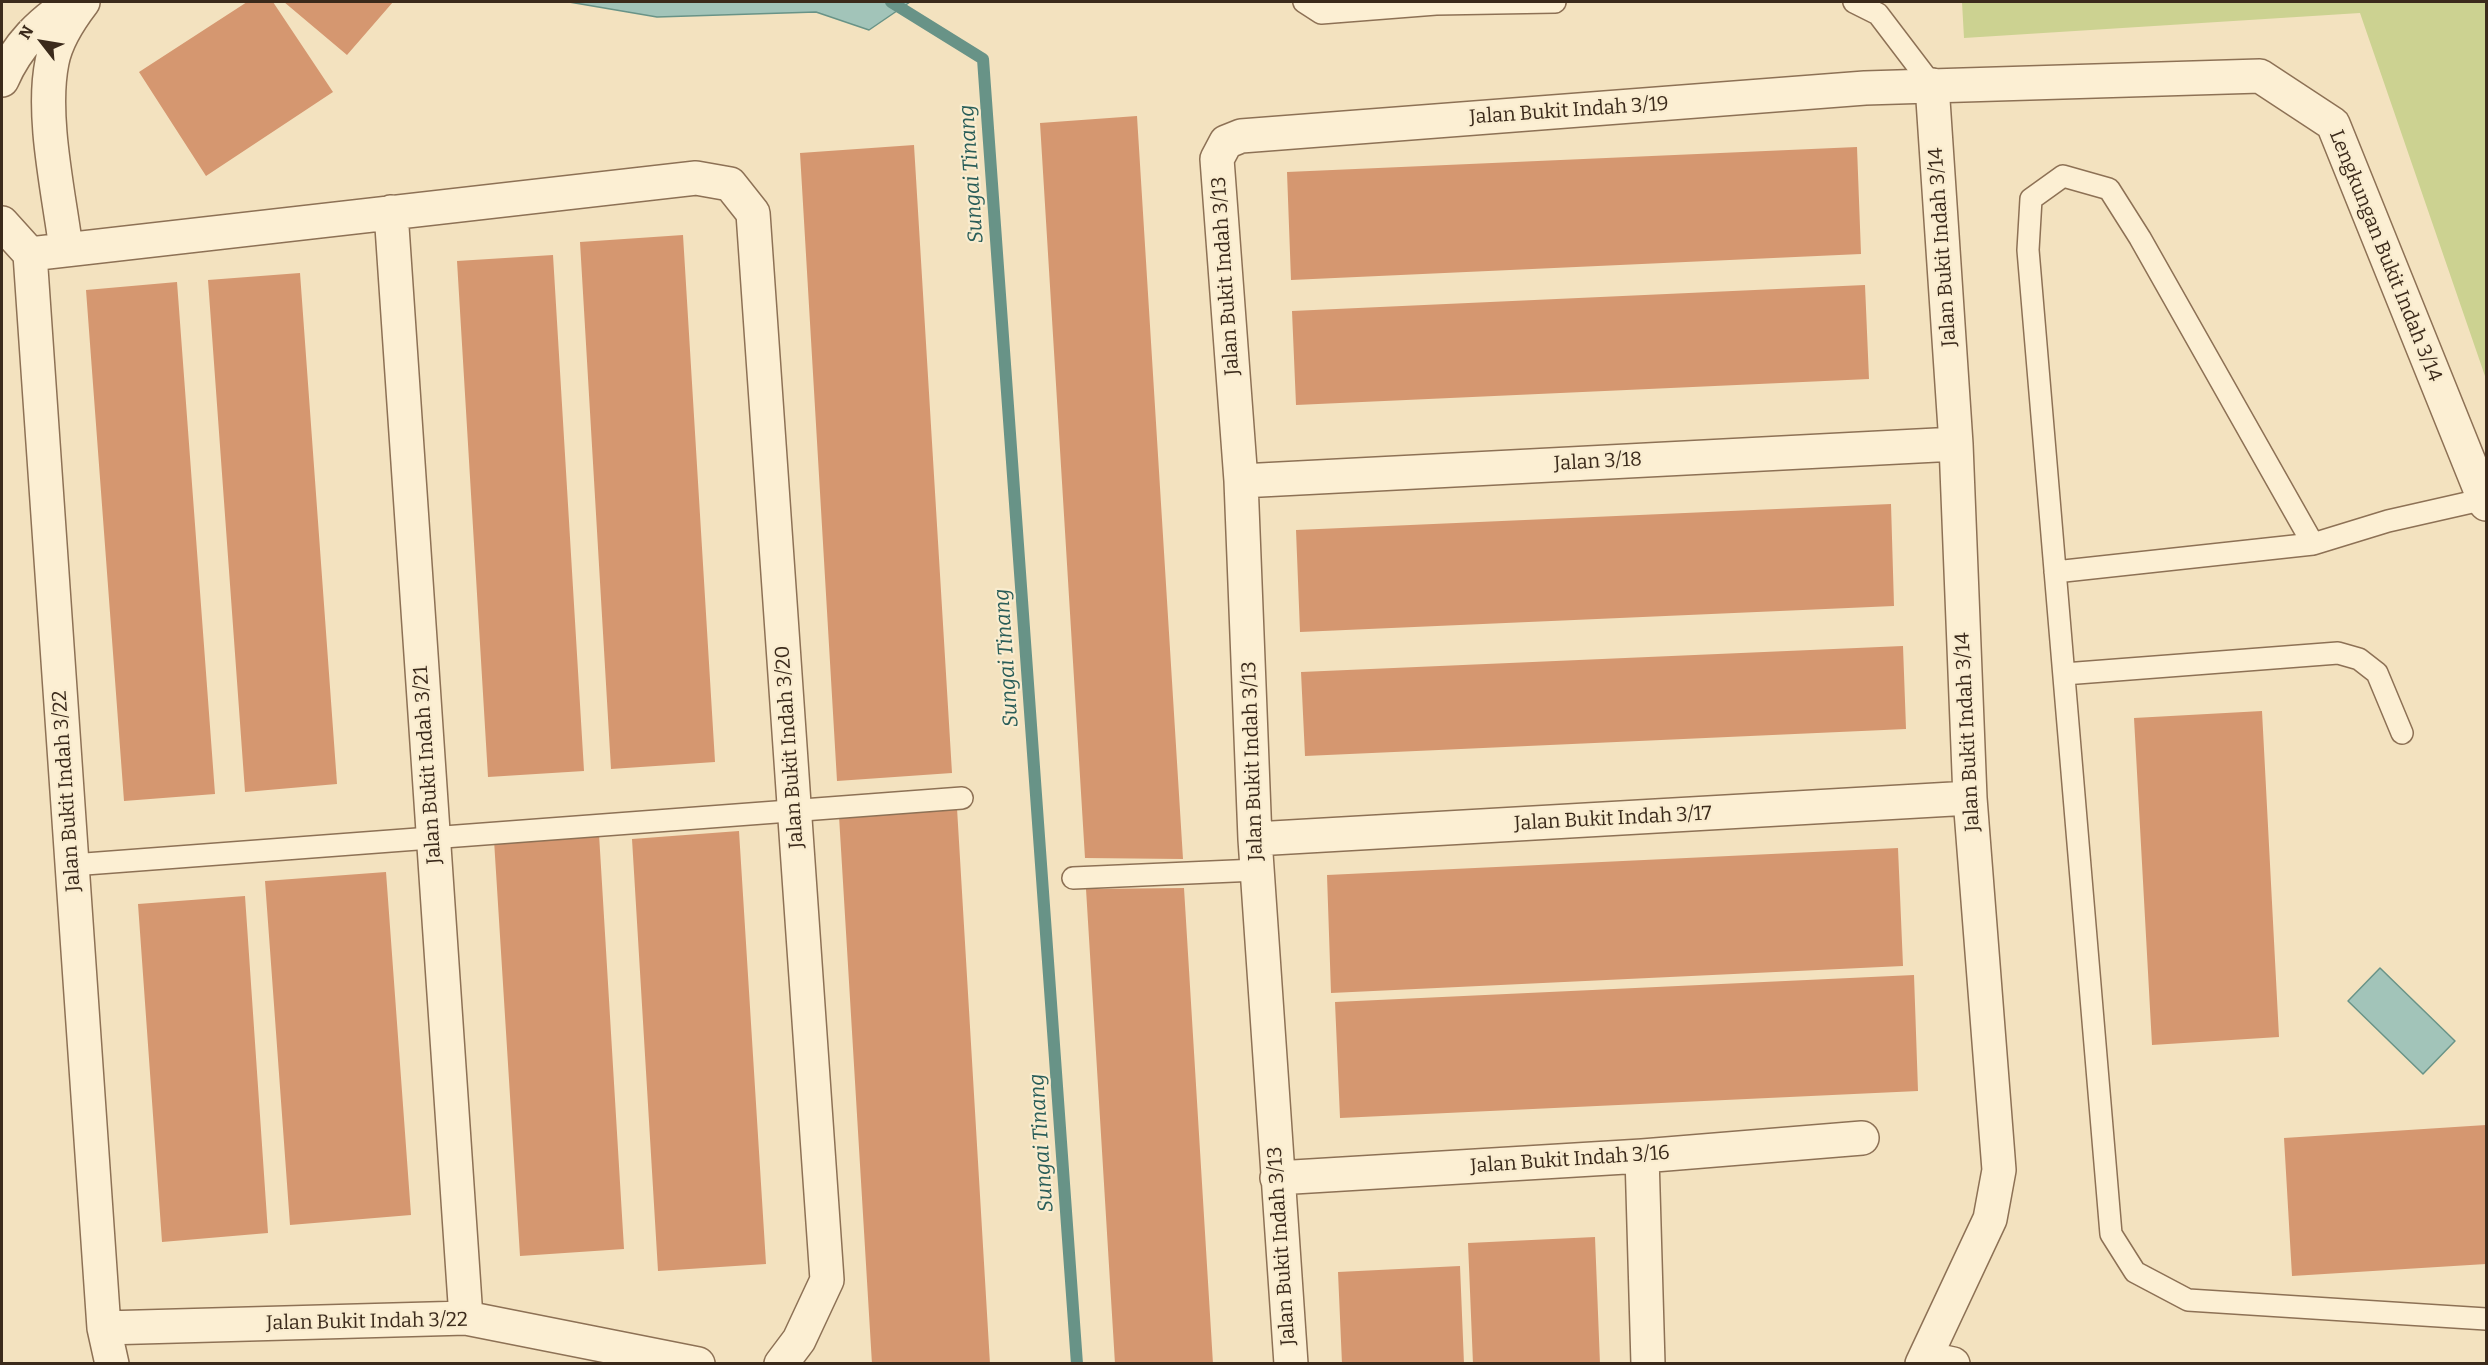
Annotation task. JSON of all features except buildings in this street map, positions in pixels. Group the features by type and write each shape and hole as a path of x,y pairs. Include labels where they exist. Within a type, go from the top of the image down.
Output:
{"street":[{"path":"2,80 17,51 30,34 46,19 72,2"},
{"path":"66,249 49,120 50,79 52,61 60,39 83,2"},
{"name":"Lengkungan Bukit Indah 3/14","path":"1932,85 2260,76 2332,124 2486,502"},
{"name":"Jalan Bukit Indah 3/19","path":"1217,159 1226,142 1241,136 1865,88 1932,85"},
{"name":"Jalan Bukit Indah 3/14","path":"1932,85 1956,444 1970,798 1999,1170 1990,1219 1933,1362"},
{"name":"Jalan Bukit Indah 3/13","path":"1217,159 1241,481 1256,855 1291,1364"},
{"name":"Jalan Bukit Indah 3/20","path":"391,212 696,178 730,184 753,213 827,1280 799,1340 781,1364"},
{"path":"2,223 30,254 391,212"},
{"name":"Jalan Bukit Indah 3/21","path":"391,212 466,1318"},
{"name":"Jalan Bukit Indah 3/22","path":"30,254 104,1328 112,1364"},
{"name":"Jalan 3/18","path":"1241,481 1956,444"},
{"name":"Jalan Bukit Indah 3/17","path":"1256,855 1970,798"},
{"name":"Jalan Bukit Indah 3/16","path":"1277,1178 1642,1156 1862,1138"},
{"path":"1642,1156 1648,1364"},
{"name":"Jalan Bukit Indah 3/22","path":"104,1328 466,1318 698,1364"},
{"name":"Jalan Bukit Indah 3/22","path":"88,1364 104,1328"}],"lane":[{"path":"1304,2 1321,13 1436,4 1555,2"},
{"path":"1854,2 1878,14 1932,85"},
{"path":"2313,544 2146,248 2109,189 2063,176 2031,199 2028,250 2112,1234 2135,1272 2188,1300 2487,1319"},
{"path":"2055,572 2313,544 2388,520 2486,502"},
{"path":"2064,674 2338,653 2359,659 2377,673 2402,733"},
{"path":"72,865 962,798"},
{"path":"1073,878 1256,855"}],"green space":[{"path":"1962,2 2486,2 2486,379 2360,13 1964,38"}],"water":[{"path":"569,2 910,2 869,30 816,12 657,17"},
{"path":"2380,968 2455,1041 2423,1074 2348,1001"}],"waterway":[{"name":"Sungai Tinang","path":"891,2 983,59 1077,1364"}]}
